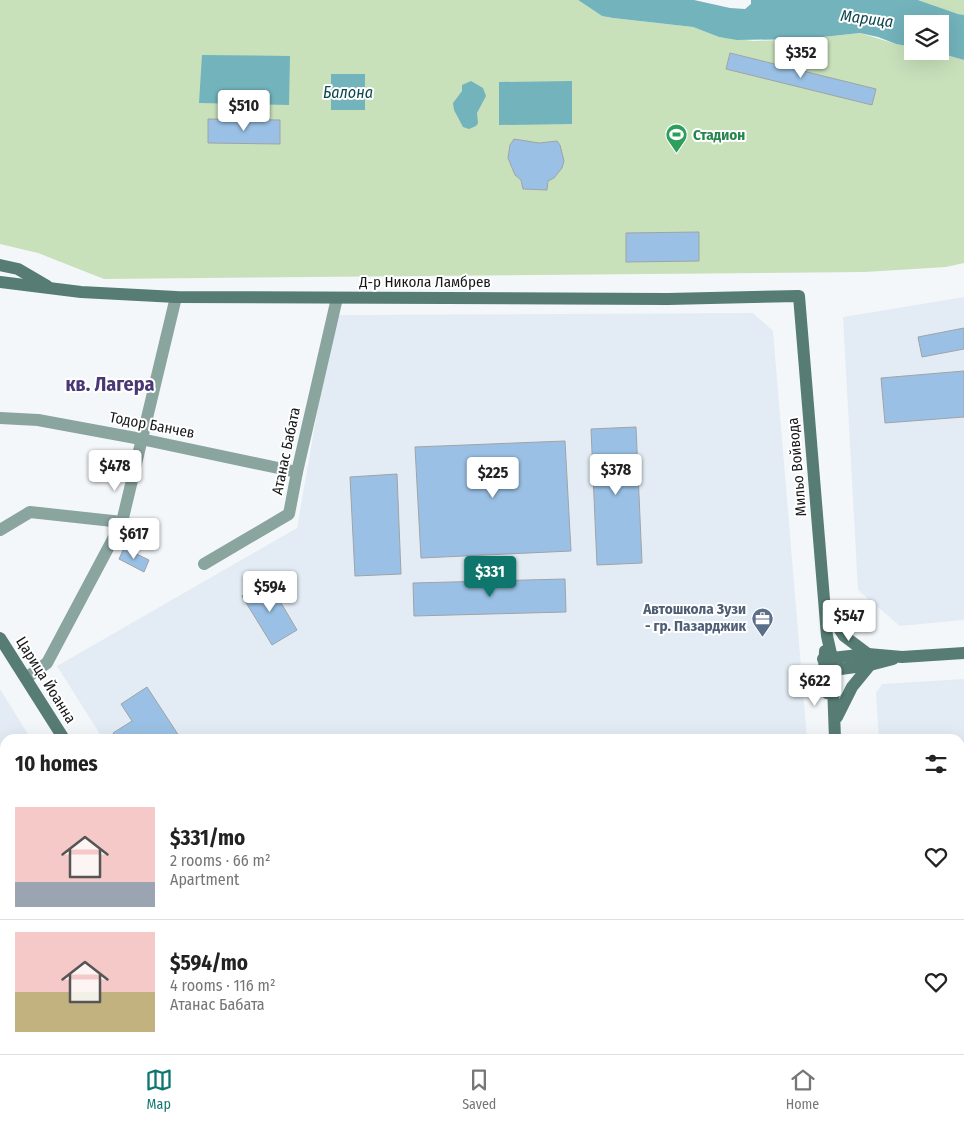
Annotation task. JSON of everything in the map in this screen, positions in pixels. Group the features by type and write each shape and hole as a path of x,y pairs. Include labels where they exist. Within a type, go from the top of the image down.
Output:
{"street":[{"name":"Д-р Никола Ламбрев","path":"0,265 18,269 52,288"},
{"name":"Д-р Никола Ламбрев","path":"0,282 81,292 176,297 668,299 799,296"},
{"name":"Мильо Войвода","path":"799,296 834,734"},
{"path":"26,678 47,663 122,522 176,297"},
{"name":"Атанас Бабата","path":"204,564 289,514 337,298"},
{"name":"Тодор Банчев","path":"0,418 38,420 141,439 297,472"},
{"path":"0,530 30,512 122,522"},
{"path":"824,605 844,636 869,660"},
{"name":"Царица Йоанна","path":"0,638 61,734"},
{"path":"828,665 964,653"},
{"path":"835,722 849,692 869,660"},
{"name":"Мильо Войвода","path":"828,665 835,722 834,734"}],"shaded area":[{"path":"964,297 964,620 900,626 858,590 843,317"},
{"path":"753,313 773,331 807,734 100,734 57,666 297,528 334,315"},
{"path":"964,679 964,734 879,734 876,693 882,684"},
{"path":"0,689 28,734 0,734"}],"green space":[{"path":"0,0 578,0 602,16 693,27 719,37 754,41 804,39 860,33 904,46 904,60 949,60 949,56 964,60 964,263 946,267 865,272 104,279 38,253 0,244"},
{"path":"918,0 964,0 964,15 958,14"}],"water":[{"name":"Марица","path":"578,0 694,0 730,8 745,9 751,4 751,0 918,0 964,15 964,60 949,56 949,15 904,15 904,46 860,33 804,39 737,40 719,37 693,27 602,16"},
{"name":"Балона","path":"202,55 290,56 289,105 199,103"},
{"name":"Балона","path":"331,74 365,74 365,110 331,110"},
{"path":"471,81 483,88 486,96 477,113 478,123 469,129 463,127 454,110 453,103 462,91 462,85"},
{"path":"572,81 572,124 499,125 499,82"}],"building":[{"path":"730,53 876,89 872,105 726,69"},
{"path":"208,119 280,120 280,144 208,143"},
{"path":"514,139 539,143 557,141 560,145 564,161 562,168 554,178 548,181 547,190 523,189 521,180 515,175 508,158 510,145"},
{"path":"699,232 699,261 626,262 626,233"},
{"path":"964,328 964,349 922,357 918,337"},
{"path":"964,371 964,417 885,423 881,378"},
{"path":"636,427 642,563 597,565 591,429"},
{"path":"565,441 571,551 421,558 415,447"},
{"path":"397,474 401,574 355,576 350,477"},
{"path":"124,548 149,560 144,572 119,559"},
{"path":"565,579 566,612 414,616 413,583"},
{"path":"268,581 297,630 272,645 242,596"},
{"path":"147,687 178,734 114,734 132,721 121,704"}],"place":[{"name":"Стадион","path":"677,154"},
{"name":"Автошкола Зузи - гр. Пазарджик","path":"762,637"}],"district":[{"name":"кв. Лагера","path":"110,384"}]}
